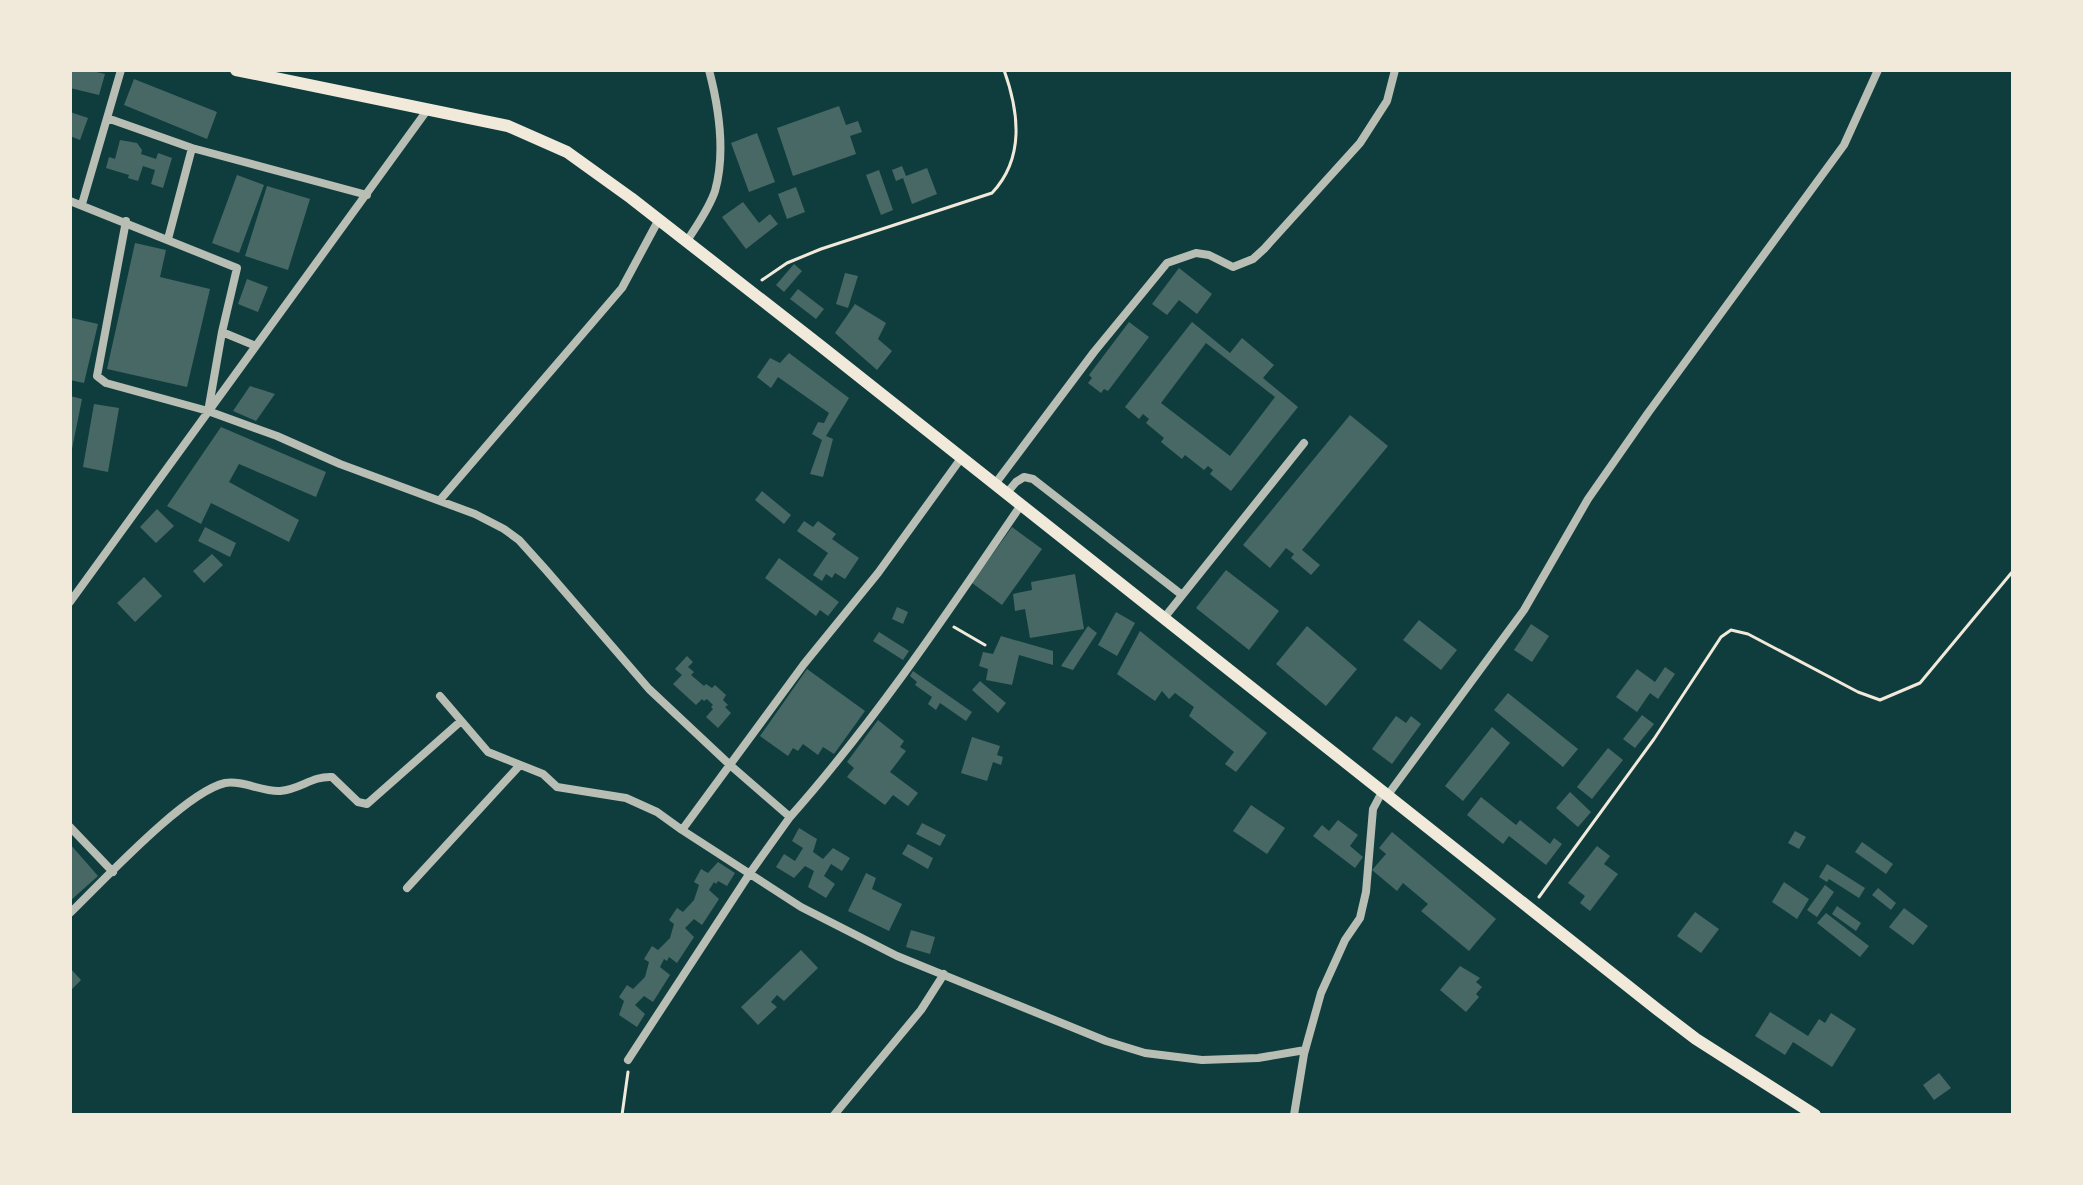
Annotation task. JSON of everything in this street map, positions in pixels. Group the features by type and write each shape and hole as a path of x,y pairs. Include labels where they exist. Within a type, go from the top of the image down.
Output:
{"main road":[{"path":"236,70 508,126 540,138 595,171 962,457 1696,1039 1815,1115"}],"street":[{"path":"82,204 121,70"},
{"path":"687,241 715,190 721,152 718,114 709,70"},
{"path":"995,484 1094,352 1167,263 1196,253 1209,255 1233,267 1253,259 1264,249 1360,143 1387,101 1395,70"},
{"path":"1294,1115 1305,1050 1321,993 1345,940 1360,918 1366,892 1373,809 1524,610 1588,499 1844,145 1878,70"},
{"path":"70,602 429,108"},
{"path":"107,118 192,148 367,195"},
{"path":"168,239 192,148"},
{"path":"70,201 237,268 208,411"},
{"path":"126,221 97,376 106,383 208,411 440,500 475,514 519,540 649,689 790,817"},
{"path":"440,500 622,288 658,221"},
{"path":"222,332 256,346"},
{"path":"1164,618 1304,443"},
{"path":"682,830 804,664 878,573 962,457"},
{"path":"1006,494 1024,477 1033,479 1182,595"},
{"path":"628,1060 750,873 790,817 834,768 943,621 1021,505"},
{"path":"440,696 488,752 543,774 557,787 626,798 657,812 801,907 897,956 1056,1023 1145,1053 1182,1058 1229,1060 1305,1050"},
{"path":"70,913 183,806 212,787 230,782 276,791 298,789 321,777 332,777 358,802 367,804 461,721"},
{"path":"407,888 520,765"},
{"path":"70,827 113,872"},
{"path":"834,1115 921,1010 944,974"}],"path":[{"path":"751,292 767,275 821,249 992,193 1007,174 1016,141 1017,112 1004,70"},
{"path":"1530,910 1654,739 1721,637 1731,630 1748,634 1858,692 1880,700 1920,683 2013,571"},
{"path":"943,621 985,645"},
{"path":"622,1115 628,1060"}],"building":[{"path":"70,70 105,74 99,95 70,88"},
{"path":"134,79 217,112 207,139 124,105"},
{"path":"839,106 846,125 858,121 862,132 850,136 856,154 793,176 777,128"},
{"path":"70,112 88,118 80,140 70,136"},
{"path":"757,133 775,182 749,192 731,143"},
{"path":"120,140 137,143 141,154 156,159 158,153 172,158 163,188 151,184 155,170 143,166 138,181 106,168 109,157 115,159"},
{"path":"902,166 906,176 927,168 937,194 912,204 903,178 896,181 892,170"},
{"path":"879,170 893,210 881,215 866,175"},
{"path":"237,175 264,185 239,253 212,243"},
{"path":"267,186 310,199 288,270 245,256"},
{"path":"796,187 805,212 787,219 778,194"},
{"path":"743,202 759,223 770,214 778,224 746,249 722,217"},
{"path":"135,243 166,250 160,277 210,289 187,387 107,369"},
{"path":"794,264 802,271 784,292 776,285"},
{"path":"1179,268 1212,294 1197,314 1179,300 1167,315 1152,304"},
{"path":"845,273 858,276 848,308 836,304"},
{"path":"247,279 268,287 258,312 238,304"},
{"path":"798,289 824,309 816,319 790,299"},
{"path":"855,304 886,323 878,339 892,351 877,370 835,333"},
{"path":"72,318 98,324 84,383 70,380"},
{"path":"1129,322 1149,337 1108,391 1104,389 1101,393 1088,383 1092,378 1089,375"},
{"path":"1192,322 1230,353 1242,338 1274,365 1263,378 1298,407 1231,491 1210,474 1213,470 1208,466 1204,470 1185,455 1182,459 1161,442 1164,438 1146,423 1149,419 1143,414 1139,419 1125,407","holes":["1206,343 1275,397 1230,456 1161,403"]},
{"path":"789,353 849,398 826,436 833,439 823,477 810,474 822,440 812,434 818,422 824,423 829,413 778,377 771,388 757,377 770,358 780,363"},
{"path":"250,386 275,394 256,421 233,411"},
{"path":"70,396 82,399 71,454 70,454"},
{"path":"94,404 119,408 108,472 83,467"},
{"path":"1350,415 1388,446 1302,550 1320,565 1311,575 1291,558 1294,554 1286,548 1270,568 1243,545"},
{"path":"221,427 326,472 316,497 239,464 229,482 299,520 289,542 211,503 201,524 167,506"},
{"path":"762,491 791,515 784,524 755,500"},
{"path":"157,509 174,526 156,543 140,527"},
{"path":"804,521 813,527 818,521 836,534 832,539 859,558 845,579 835,573 832,578 826,574 822,581 813,575 828,553 797,531"},
{"path":"205,527 236,543 230,557 198,541"},
{"path":"1012,527 1042,549 1002,605 972,583"},
{"path":"212,554 223,565 204,583 193,571"},
{"path":"779,558 839,602 828,616 820,610 816,616 765,578"},
{"path":"1226,570 1279,611 1249,650 1196,608"},
{"path":"1075,574 1084,629 1030,638 1025,609 1015,611 1013,594 1032,590 1031,582"},
{"path":"144,577 162,596 135,622 117,603"},
{"path":"897,607 908,612 903,624 892,619"},
{"path":"1116,612 1135,623 1117,656 1098,645"},
{"path":"1419,620 1457,650 1441,670 1403,640"},
{"path":"1531,624 1549,636 1532,662 1514,650"},
{"path":"1088,626 1097,633 1073,670 1061,666"},
{"path":"1307,626 1357,669 1326,706 1276,664"},
{"path":"1140,631 1267,733 1236,772 1225,764 1234,752 1189,716 1194,707 1175,693 1169,699 1162,691 1155,701 1117,674"},
{"path":"879,632 909,651 903,660 873,641"},
{"path":"1001,636 1053,651 1053,665 1019,655 1012,685 986,680 988,669 979,666 983,652 993,654"},
{"path":"687,656 693,662 688,667 694,672 691,675 704,686 706,684 712,688 715,685 726,695 723,700 731,713 718,728 706,717 713,709 707,699 696,705 673,684 682,675 675,669"},
{"path":"1665,667 1675,674 1658,699 1650,693 1637,712 1616,697 1637,669 1655,682"},
{"path":"807,669 865,711 834,754 823,747 818,755 803,744 798,751 793,748 788,756 760,736"},
{"path":"913,671 972,712 966,721 940,703 936,710 928,704 932,697 915,685 917,682 910,676"},
{"path":"980,681 1006,703 998,713 972,690"},
{"path":"1508,693 1578,749 1563,767 1494,710"},
{"path":"1642,715 1654,724 1635,748 1623,739"},
{"path":"1396,716 1406,723 1411,716 1421,724 1392,764 1372,749"},
{"path":"878,720 904,741 900,747 906,751 890,772 918,793 908,806 893,795 885,805 847,777 854,768 847,762"},
{"path":"1492,727 1510,743 1463,801 1445,786"},
{"path":"972,737 1000,746 997,755 1003,757 1001,765 993,762 987,781 961,773"},
{"path":"1608,748 1623,760 1592,799 1577,787"},
{"path":"1570,792 1591,812 1578,827 1556,808"},
{"path":"1481,797 1516,825 1520,820 1550,844 1554,838 1562,844 1546,865 1509,836 1503,844 1467,815"},
{"path":"1251,805 1285,828 1267,854 1233,831"},
{"path":"1338,820 1358,835 1350,846 1363,857 1355,868 1313,836 1322,825 1329,831"},
{"path":"922,823 946,835 940,846 916,834"},
{"path":"799,828 817,839 813,852 823,859 833,848 850,858 842,871 831,864 824,876 835,884 826,898 808,887 814,871 805,866 794,878 776,867 784,854 795,861 803,848 792,841"},
{"path":"1795,831 1806,837 1799,849 1788,843"},
{"path":"1392,832 1496,919 1469,951 1421,911 1428,904 1403,883 1397,891 1372,870 1386,854 1379,848"},
{"path":"1862,842 1893,864 1886,874 1855,852"},
{"path":"70,844 98,876 70,901"},
{"path":"908,844 933,858 928,869 902,854"},
{"path":"1597,846 1610,856 1604,864 1618,874 1590,911 1580,903 1585,896 1568,883"},
{"path":"718,862 735,873 727,886 714,882 709,890 719,899 702,925 694,919 685,928 694,937 677,963 669,957 667,961 664,959 660,967 670,975 653,1002 644,996 635,1005 645,1014 637,1027 619,1015 624,1001 619,997 627,985 633,989 645,977 649,962 644,959 652,946 658,950 670,938 674,924 669,920 677,908 683,912 694,900 699,885 694,882 701,869 708,873"},
{"path":"1827,864 1865,888 1859,898 1829,879 1827,882 1819,877"},
{"path":"866,873 876,878 872,889 902,904 889,931 848,911"},
{"path":"1784,882 1809,899 1797,919 1772,902"},
{"path":"1825,885 1834,892 1817,917 1807,910"},
{"path":"1878,888 1896,903 1891,910 1872,895"},
{"path":"1837,906 1861,923 1856,931 1832,914"},
{"path":"1904,908 1928,926 1913,945 1889,927"},
{"path":"1695,912 1719,929 1701,953 1677,936"},
{"path":"1826,913 1869,946 1860,957 1817,923"},
{"path":"911,930 935,937 930,954 906,947"},
{"path":"801,950 818,968 784,1001 777,995 771,1002 777,1007 758,1025 741,1007"},
{"path":"1460,966 1480,978 1476,982 1482,987 1476,994 1479,997 1466,1012 1440,990"},
{"path":"70,968 81,980 70,991"},
{"path":"1770,1012 1808,1036 1819,1019 1825,1023 1831,1013 1856,1029 1832,1067 1793,1042 1785,1055 1755,1036"},
{"path":"1939,1073 1951,1088 1934,1100 1923,1085"}]}
